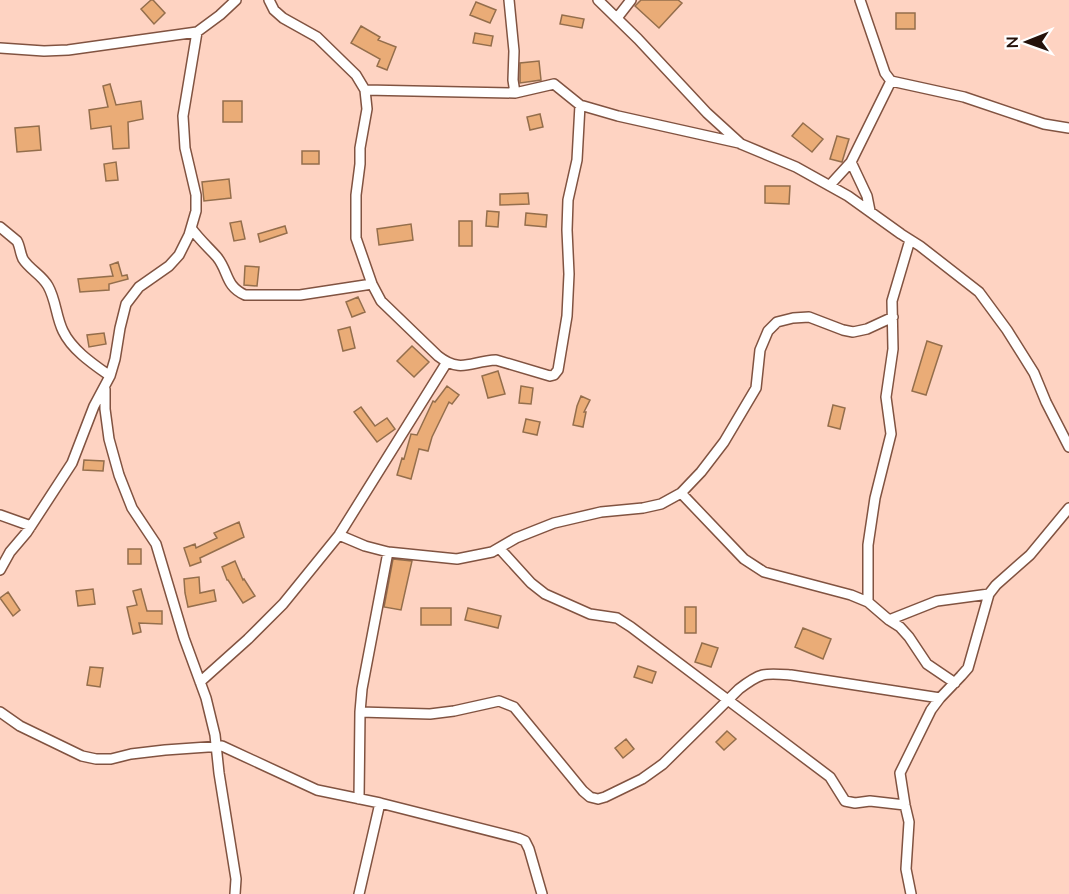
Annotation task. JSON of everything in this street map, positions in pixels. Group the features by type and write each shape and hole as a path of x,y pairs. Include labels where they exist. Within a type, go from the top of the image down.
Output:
{"street":[{"path":"0,48 68,50 197,32 236,0"},
{"path":"269,0 274,10 283,18 317,37 356,75 365,90 367,109 360,148 356,238 372,284 381,301 447,362 464,366 496,360 550,376 558,370 567,316 568,200 578,160 580,105"},
{"path":"509,0 515,93"},
{"path":"598,0 707,113 741,144"},
{"path":"617,18 631,0"},
{"path":"860,0 885,73 891,81 964,97 1044,124 1069,128"},
{"path":"0,570 72,463 94,406 110,376 126,304 139,286 169,266 189,235 196,211 196,195 185,148 183,116 197,32"},
{"path":"830,185 851,162 891,81"},
{"path":"365,90 515,93 554,84 580,105 741,144 796,167 830,185 870,211 979,292 1007,330 1034,374 1069,447"},
{"path":"851,162 867,196 870,211"},
{"path":"0,227 17,241 24,260 49,287 63,332 86,358 110,376"},
{"path":"191,228 219,260 233,288 245,295 300,295 372,284"},
{"path":"867,602 868,545 874,498 891,434 886,397 893,349 892,301 910,240"},
{"path":"339,534 365,546 388,552 457,558 492,552 516,538 554,523 602,512 661,504 681,494 724,442 756,388 760,350 768,331 777,322 809,317 854,332 867,329 893,317"},
{"path":"200,682 283,604 339,534 447,362"},
{"path":"105,387 109,439 119,476 132,508 156,544 184,638 206,698 215,735 221,790 236,879 235,894"},
{"path":"681,494 744,559 764,572 851,595 867,602 900,627 927,664 955,684"},
{"path":"911,894 906,869 909,822 900,773 931,710 968,668 989,594 1030,555 1069,508"},
{"path":"0,515 31,526"},
{"path":"500,549 531,583 545,594 590,614 617,618 631,627 830,777 845,801 905,805"},
{"path":"359,799 362,689 388,552"},
{"path":"889,620 937,601 989,594"},
{"path":"360,712 430,714 491,702 507,703 514,707 583,791 590,797 598,799 642,779 663,765 727,699 753,678 766,673 802,676 940,698"},
{"path":"0,712 20,726 82,756 111,759 153,751 222,746 317,790 380,803 518,838 525,841 529,849 542,894"},
{"path":"359,894 380,803"}],"building":[{"path":"151,0 165,13 154,24 141,9"},
{"path":"641,0 678,0 682,3 659,28 635,6"},
{"path":"476,2 496,10 490,23 470,15"},
{"path":"896,13 915,13 915,29 896,29"},
{"path":"562,15 584,19 582,28 560,24"},
{"path":"361,26 380,37 378,40 396,47 387,70 377,66 380,59 351,43"},
{"path":"475,33 493,36 491,46 473,43"},
{"path":"539,61 541,80 520,83 520,63"},
{"path":"110,84 116,105 141,101 143,119 128,122 129,148 113,149 111,126 91,129 89,110 108,107 103,86"},
{"path":"223,101 242,101 242,122 223,122"},
{"path":"540,114 543,127 530,130 527,117"},
{"path":"803,123 823,139 812,152 792,136"},
{"path":"39,126 41,150 17,152 15,128"},
{"path":"837,136 849,139 842,162 830,159"},
{"path":"302,151 319,151 319,164 302,164"},
{"path":"116,162 118,180 106,181 104,164"},
{"path":"229,179 231,198 204,201 202,182"},
{"path":"765,186 790,186 789,204 765,203"},
{"path":"528,193 529,204 500,205 500,194"},
{"path":"487,211 499,212 498,227 486,226"},
{"path":"526,213 547,215 546,227 525,225"},
{"path":"241,221 245,239 234,241 230,223"},
{"path":"459,221 472,221 472,246 459,246"},
{"path":"411,224 413,240 379,245 377,229"},
{"path":"285,226 287,233 260,242 258,234"},
{"path":"118,262 122,276 127,275 128,279 109,284 109,290 80,292 78,279 113,276 110,265"},
{"path":"245,266 259,267 257,286 244,285"},
{"path":"358,297 365,312 352,317 346,302"},
{"path":"350,327 355,348 343,351 338,330"},
{"path":"104,333 106,344 89,347 87,335"},
{"path":"927,341 942,346 926,395 912,391"},
{"path":"412,346 429,362 414,377 397,361"},
{"path":"498,371 505,394 488,398 482,376"},
{"path":"447,386 459,395 452,404 449,402 432,437 428,451 419,449 411,479 397,475 411,434 417,435 433,401 435,402"},
{"path":"521,386 533,388 531,404 519,403"},
{"path":"581,396 590,400 584,412 586,412 583,427 573,425"},
{"path":"833,405 845,408 840,429 828,426"},
{"path":"361,407 375,426 387,418 395,429 377,442 354,412"},
{"path":"526,419 540,422 537,435 523,432"},
{"path":"84,460 104,461 103,471 83,470"},
{"path":"239,522 244,537 200,558 201,562 190,566 184,548 195,544 196,548 217,538 214,533"},
{"path":"128,549 141,549 141,564 128,564"},
{"path":"393,559 412,561 401,610 384,607"},
{"path":"235,561 243,580 255,596 243,603 227,580 222,567"},
{"path":"199,577 200,593 214,590 216,601 188,607 184,579"},
{"path":"93,589 95,604 78,606 76,591"},
{"path":"141,589 147,611 162,611 162,624 139,623 141,632 133,634 127,607 137,605 133,591"},
{"path":"8,592 20,610 13,616 0,598"},
{"path":"685,607 696,607 696,633 685,633"},
{"path":"421,608 451,608 451,625 421,625"},
{"path":"468,608 501,616 498,628 465,620"},
{"path":"803,628 831,639 823,659 795,647"},
{"path":"702,643 718,648 711,667 695,662"},
{"path":"638,666 656,672 652,683 634,677"},
{"path":"90,667 103,668 100,687 87,685"},
{"path":"727,731 736,739 724,750 716,742"},
{"path":"626,739 634,749 623,758 615,748"}]}
